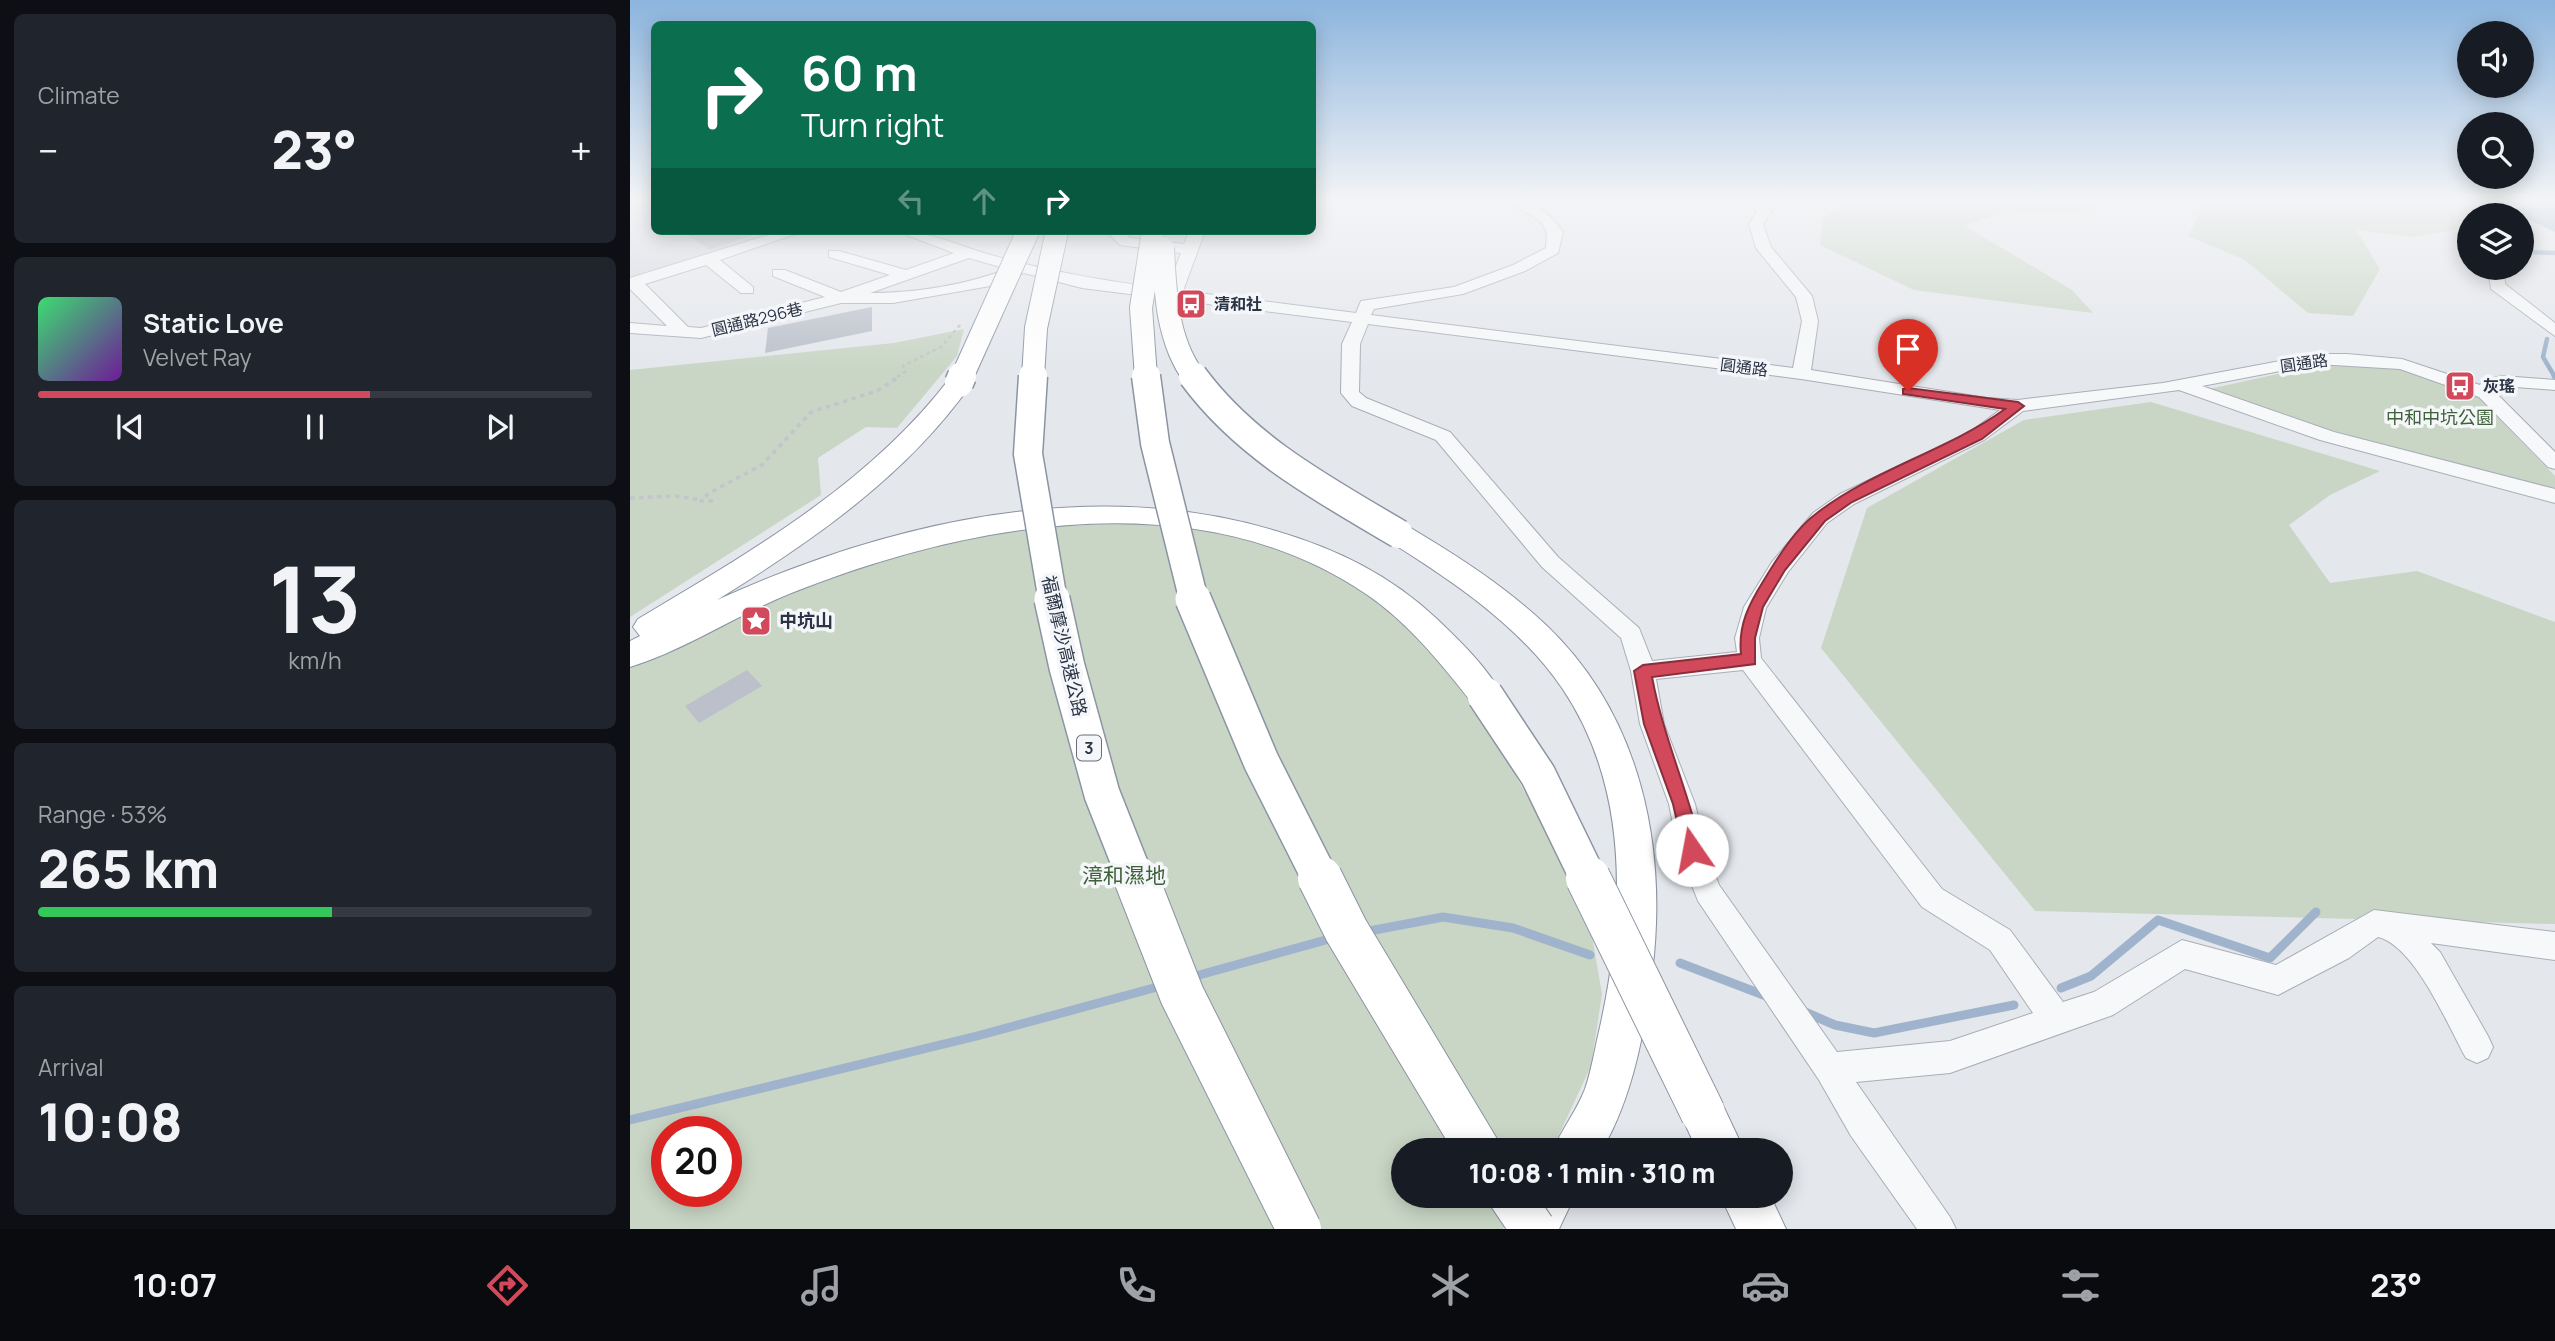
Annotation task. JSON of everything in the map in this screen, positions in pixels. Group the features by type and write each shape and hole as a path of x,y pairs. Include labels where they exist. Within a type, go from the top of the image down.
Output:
{"highway":[{"path":"630,639 744,570 827,513 921,432 959,383 1017,255"},
{"name":"福爾摩沙高速公路","path":"1052,255 1036,328 1028,454 1043,555 1067,667 1102,794 1182,995 1299,1229"},
{"path":"1149,255 1141,308 1142,349 1155,443 1194,601 1261,761 1346,930 1471,1138"},
{"path":"1164,255 1170,317 1189,371 1224,414 1259,445 1497,599 1574,679 1605,731 1632,807 1639,893 1633,977 1603,1102 1583,1138"},
{"path":"630,655 778,587 876,553 1006,522 1149,515 1223,525 1265,536 1355,574 1389,595 1442,642 1485,695 1538,775 1712,1131"},
{"path":"1518,1208 1532,1229 1544,1208"},
{"path":"1751,1208 1762,1229"}],"street":[{"path":"683,332 632,283 717,255"},
{"path":"839,255 906,275"},
{"name":"圓通路296巷","path":"630,328 701,333 841,298 962,255"},
{"name":"圓通路","path":"977,255 1082,283 1361,321 1801,374 1987,404 2018,406 2181,385 2317,359 2347,359 2402,365 2485,393 2555,463"},
{"path":"1173,295 1186,255"},
{"path":"1543,255 1519,268 1457,291 1367,305 1350,352 1350,393 1359,402 1443,436 1550,562 1631,634 1643,671 1652,724 1682,804 1692,850 1708,892 1806,1033 1863,1124 1938,1229"},
{"path":"1770,255 1804,296 1810,321 1801,374"},
{"path":"708,258 747,290"},
{"name":"圓通路296巷","path":"841,298 893,298 990,281 1023,268"},
{"path":"779,273 841,298"},
{"path":"2497,280 2497,286 2555,331"},
{"path":"2485,393 2489,384 2502,381 2552,385"},
{"path":"2181,385 2327,436 2555,496"},
{"path":"2018,406 1977,436 1858,493 1820,518 1780,566 1755,607 1747,638 1749,660 1932,898 2000,940 2053,1015"},
{"path":"1643,671 1749,660"},
{"path":"1830,1069 1950,1057 2053,1015 2102,1003 2182,954 2278,980 2339,948 2374,923 2396,928 2434,930 2555,946"},
{"path":"2396,928 2429,962 2477,1047"}],"path":[{"path":"702,500 709,493 762,465 811,412 826,405 877,391 905,372 903,366 927,356 941,346 959,326 967,325"},
{"path":"630,498 660,493 671,498 688,496 713,502"}],"shaded area":[{"path":"630,255 703,255 630,279"}],"green space":[{"path":"1842,255 2014,255 2072,290 2093,313 1914,290"},
{"path":"2234,255 2372,255 2380,269 2353,316 2308,313 2245,260"},
{"path":"964,329 957,356 897,428 866,427 818,458 821,495 630,617 630,370 894,343"},
{"name":"中和中坑公園","path":"2323,364 2389,367 2462,381 2555,476 2555,491 2330,430 2209,389"},
{"path":"2151,402 2380,471 2330,495 2289,525 2330,583 2417,571 2555,622 2555,924 2035,911 1821,648 1867,508 2024,420"},
{"name":"漳和濕地","path":"1134,522 1236,535 1290,553 1347,580 1402,618 1449,671 1497,742 1545,829 1591,930 1602,994 1591,1066 1558,1138 1391,1138 1391,1208 1517,1208 1503,1229 630,1229 630,668 754,609 866,565 938,543 1016,529"}],"building":[{"path":"872,307 872,331 765,353 768,328"},
{"path":"747,670 762,686 699,723 685,706"}],"waterway":[{"path":"2547,339 2543,357 2555,377"},
{"path":"2061,988 2091,976 2158,920 2270,958 2316,912"},
{"path":"1364,932 1443,917 1513,928 1590,955"},
{"path":"1192,977 1333,938"},
{"path":"1680,963 1766,996"},
{"path":"630,1120 977,1036 1161,986"},
{"path":"1805,1012 1835,1025 1874,1033 2014,1005"}],"place":[{"name":"清和社","path":"1191,304"},
{"name":"灰瑤","path":"2460,386"},
{"name":"中坑山","path":"756,621"}],"route":[{"path":"1692,850 1682,804 1652,724 1643,671 1749,660 1747,638 1755,607 1780,566 1820,518 1847,499 1977,436 2018,406 1987,404 1908,391"}]}
